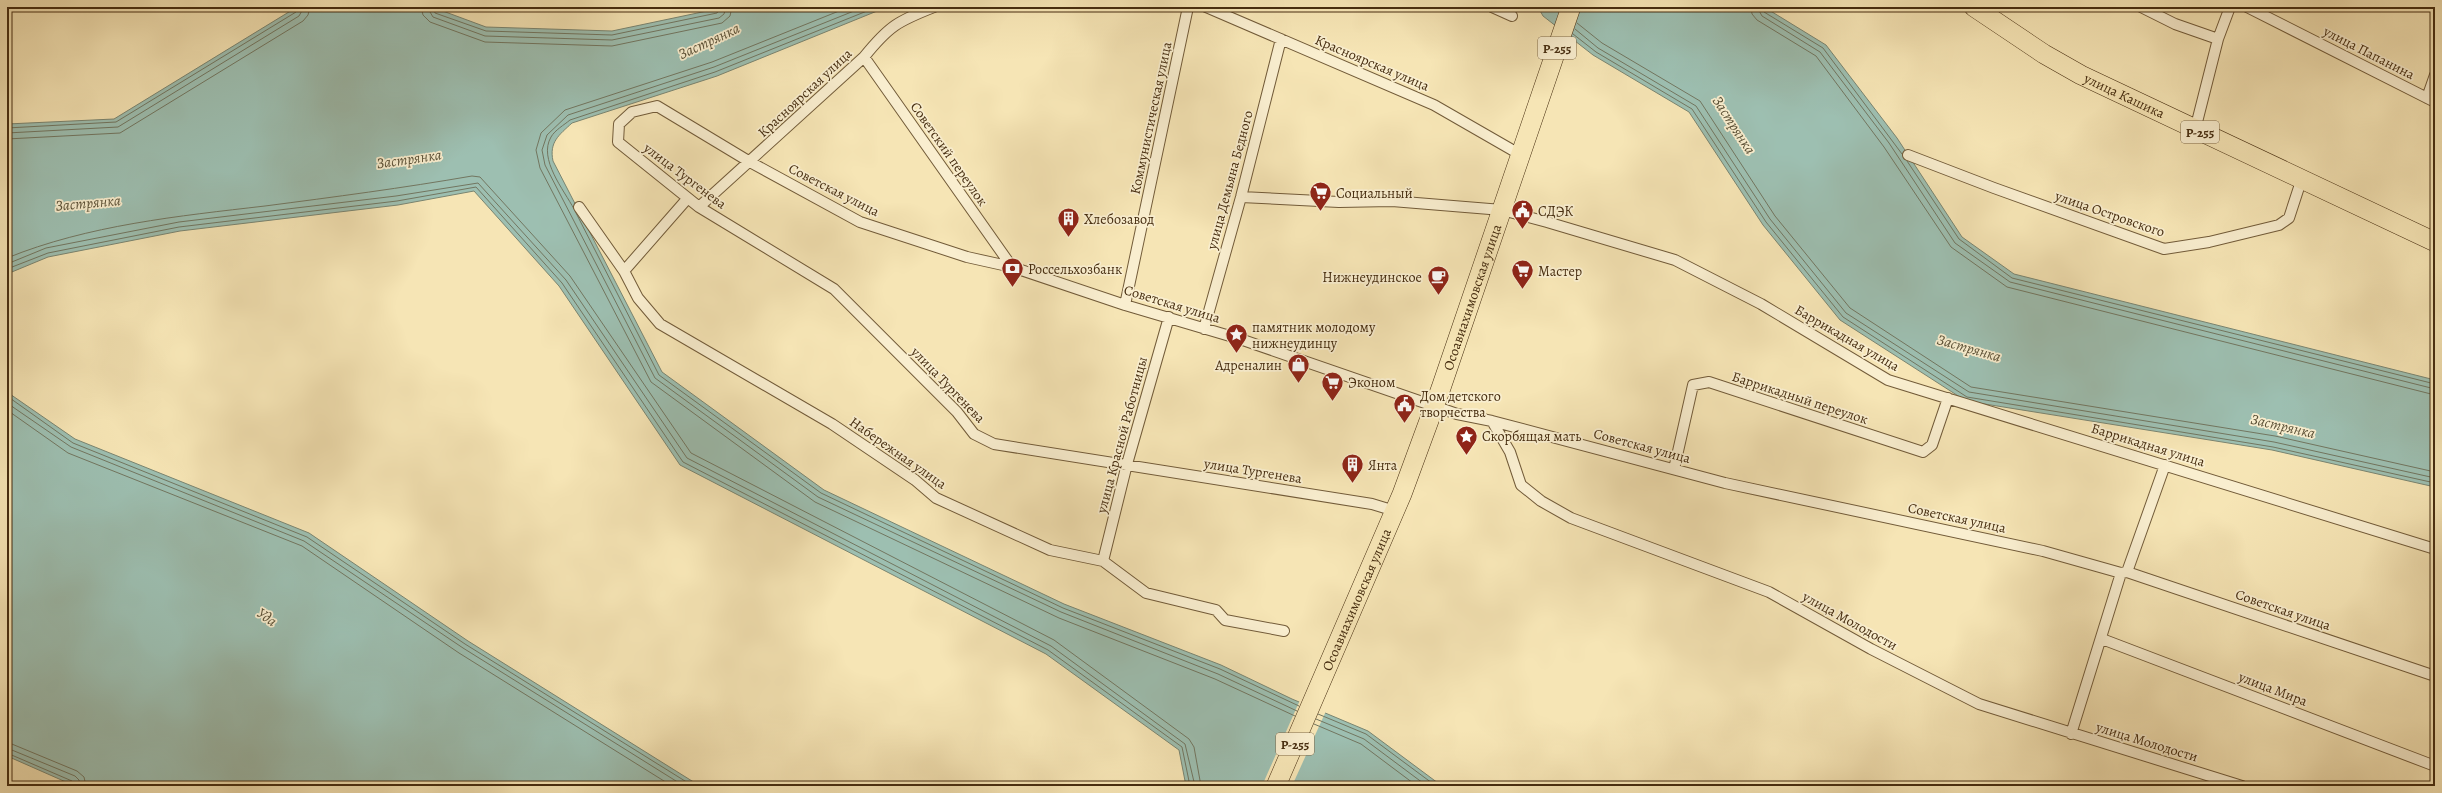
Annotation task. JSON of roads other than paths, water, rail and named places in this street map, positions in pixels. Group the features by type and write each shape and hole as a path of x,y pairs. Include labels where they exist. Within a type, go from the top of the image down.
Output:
{"highway":[{"name":"Осоавиахимовская улица","path":"1276,786 1314,703 1395,510 1434,407 1544,90 1571,7"},
{"name":"улица Кашика","path":"1974,7 2044,54 2081,75 2435,242"}],"street":[{"name":"Красноярская улица","path":"699,208 864,57 881,36 900,20 934,7"},
{"name":"Коммунистическая улица","path":"1125,305 1188,7"},
{"name":"Красноярская улица","path":"1206,7 1434,105 1521,155"},
{"path":"1492,7 1512,16"},
{"path":"2140,7 2175,24 2218,39"},
{"path":"2195,130 2218,39 2230,7"},
{"name":"улица Папанина","path":"2247,7 2431,100"},
{"name":"улица Демьяна Бедного","path":"1204,329 1241,197 1281,39"},
{"name":"Советский переулок","path":"864,57 1012,267"},
{"path":"2431,100 2435,75"},
{"name":"Советская улица","path":"618,142 619,124 632,112 657,106 750,162 860,222 967,257 1012,267 1125,305 1240,339 1434,407 1725,483 2043,551 2124,573 2435,676"},
{"name":"улица Тургенева","path":"618,142 699,208 834,290 957,412 974,434 994,444 1372,504 1395,510"},
{"name":"улица Островского","path":"1908,155 2001,191 2164,249 2209,242 2279,225 2289,218 2302,178"},
{"name":"Баррикадная улица","path":"1241,197 1339,202 1392,201 1502,210 1676,260 1762,304 1888,380 2435,549"},
{"path":"624,271 687,199"},
{"name":"Набережная улица","path":"579,207 624,271 638,298 660,324 832,424 915,480 936,498 1050,550 1103,561 1146,593 1216,610 1225,620 1284,631"},
{"name":"улица Красной Работницы","path":"1103,561 1127,464 1169,317"},
{"name":"Баррикадный переулок","path":"1674,469 1693,385 1708,382 1924,452 1932,445 1948,398"},
{"name":"улица Молодости","path":"1492,421 1510,452 1521,485 1541,501 1571,518 1769,592 1871,649 1979,704 2071,734 2131,750 2242,786"},
{"path":"2071,734 2124,573 2165,465"},
{"name":"улица Мира","path":"2102,639 2435,766"}],"water":[{"name":"Застрянка","path":"297,7 432,7 486,27 612,31 726,7 887,7 717,76 572,123 556,139 552,149 553,161 662,372 824,490 1064,604 1221,665 1292,699 1368,731 1442,786 1186,786 1179,750 1046,654 680,465 559,286 474,191 398,205 180,231 48,257 7,274 7,124 114,119"},
{"name":"Застрянка","path":"1538,7 1764,7 1826,45 1897,138 1962,237 2014,274 2435,380 2435,487 2272,450 1966,401 1840,320 1763,225 1689,112 1593,55 1543,16"},
{"name":"Уда","path":"7,392 75,439 309,533 468,641 700,786 75,786 7,756"}],"place":[{"name":"Социальный","path":"1321,212"},
{"name":"СДЭК","path":"1523,230"},
{"name":"Хлебозавод","path":"1068,238"},
{"name":"Россельхозбанк","path":"1013,288"},
{"name":"Мастер","path":"1523,290"},
{"name":"Нижнеудинское","path":"1438,296"},
{"name":"памятник молодому нижнеудинцу","path":"1236,354"},
{"name":"Адреналин","path":"1298,384"},
{"name":"Эконом","path":"1333,402"},
{"name":"Дом детского творчества","path":"1405,424"},
{"name":"Скорбящая мать","path":"1467,456"},
{"name":"Янта","path":"1353,484"}]}
